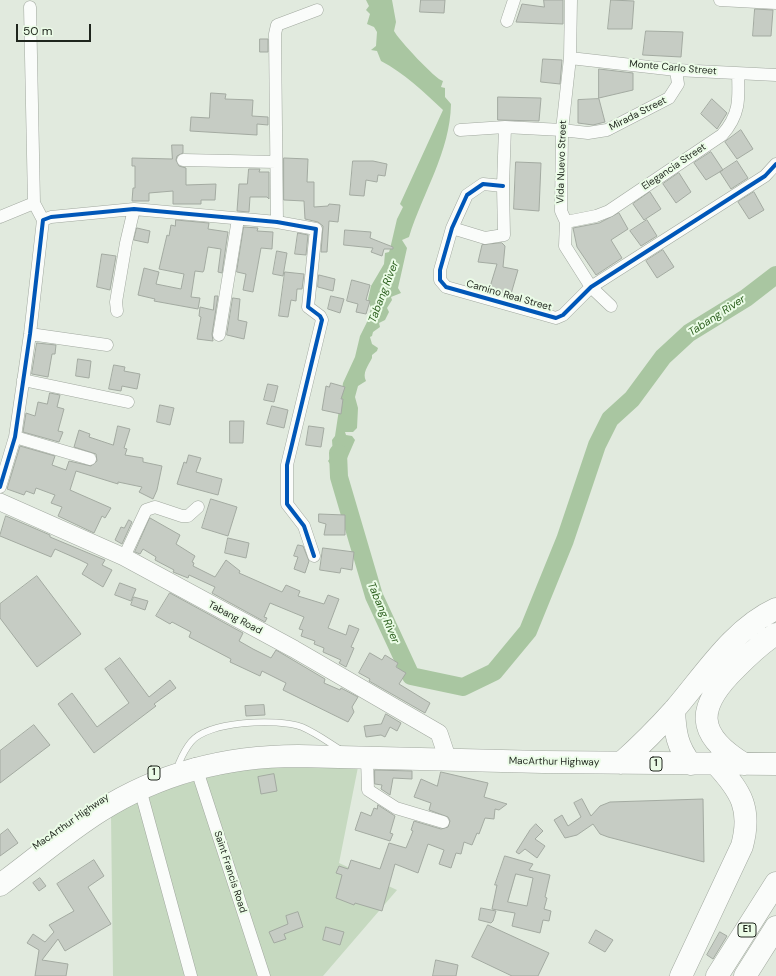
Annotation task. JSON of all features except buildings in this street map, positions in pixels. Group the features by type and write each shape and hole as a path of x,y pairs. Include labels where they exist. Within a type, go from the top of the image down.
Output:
{"highway":[{"path":"621,763 647,739 674,710 734,639 756,620 776,609"},
{"path":"744,764 726,753 717,743 710,731 707,721 708,706 716,689 725,679 757,648 776,634"},
{"path":"674,710 678,746 691,764"},
{"name":"MacArthur Highway","path":"0,874 81,813 138,785 189,763 263,757 776,764"},
{"path":"681,976 742,846 746,832 745,808 740,794 732,782 716,764"},
{"name":"MacArthur Highway","path":"0,885 85,821 114,803 138,785"},
{"name":"E1","path":"717,976 776,883"},
{"name":"E1","path":"751,968 776,927"},
{"path":"751,968 776,942"}],"main road":[{"name":"Tabang Road","path":"0,502 124,557 294,649 439,733 448,760"}],"street":[{"path":"507,22 514,0"},
{"name":"Vida Nuevo Street","path":"571,0 570,58 562,130 561,211 566,222 565,246 591,287 611,306"},
{"path":"720,0 776,3"},
{"path":"0,486 15,437 30,334 43,220 34,203 30,8"},
{"path":"277,222 274,50 277,25 317,10"},
{"name":"Monte Carlo Street","path":"570,58 676,70 776,75"},
{"name":"Mirada Street","path":"460,130 505,127 588,133 607,130 669,98 678,84 676,70"},
{"name":"Elegancia Street","path":"566,222 596,216 609,211 722,135 731,125 737,112 738,74"},
{"path":"452,228 485,238 504,235 503,186 505,127"},
{"path":"184,160 276,162"},
{"name":"Camino Real Street","path":"503,186 483,184 467,195 452,228 440,270 440,280 446,287 556,318 563,315 591,287 765,176 776,164"},
{"path":"0,217 34,203"},
{"path":"43,220 51,217 134,209 277,222 316,229 308,307 320,316 322,320 287,465 287,504 304,526 314,556"},
{"path":"117,311 116,302 125,249 134,209"},
{"path":"219,335 238,219"},
{"path":"30,334 107,344"},
{"path":"23,380 128,402"},
{"path":"15,437 90,459"},
{"path":"124,557 146,510 155,507 182,516 188,516 198,507"},
{"path":"350,758 368,790 396,808 443,822"},
{"name":"Saint Francis Road","path":"189,763 264,976"},
{"path":"138,785 191,976"}],"lane":[{"path":"189,763 190,742 206,731 253,722 280,722 301,727 321,736 350,758"}],"shaded area":[{"path":"293,764 358,767 339,863 397,890 323,976 113,976 111,815 149,795 237,768"}],"water":[{"path":"366,0 392,0 396,22 394,31 417,59 443,81 441,87 445,88 445,97 451,104 446,139 435,172 409,237 402,240 407,248 398,288 401,293 391,297 392,300 387,308 389,312 385,320 379,323 380,327 373,332 372,336 370,337 372,344 378,348 372,355 366,370 366,381 358,386 355,397 358,408 357,428 353,432 345,432 346,435 352,436 355,440 339,477 328,461 333,454 332,440 335,436 343,383 355,357 360,336 367,322 371,308 368,299 371,286 384,264 385,253 389,252 397,219 403,207 400,204 443,110 406,77 381,61 377,51 371,50 376,46 377,32 374,27 367,24 370,14 366,10 369,6"}],"waterway":[{"name":"Tabang River","path":"338,453 339,477 374,596 411,676 463,687 494,672 528,631 565,540 597,445 610,419 632,399 663,357 689,333 746,298 776,275"}],"cycle path":[{"path":"503,186 483,184 467,195 452,228 440,270 440,280 446,287 556,318 563,315 591,287 765,176 776,164"},
{"path":"0,487 15,437 30,334 43,220 51,217 134,209 277,222 316,229 308,307 320,316 322,320 287,465 287,504 304,526 314,556"}]}
